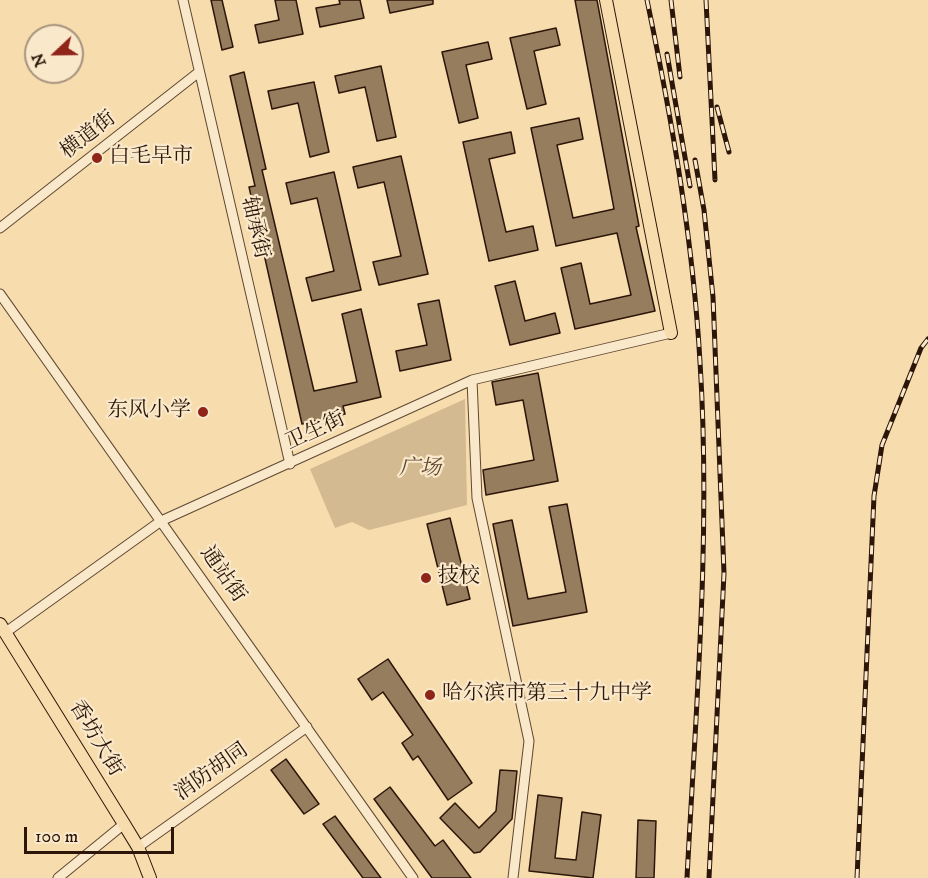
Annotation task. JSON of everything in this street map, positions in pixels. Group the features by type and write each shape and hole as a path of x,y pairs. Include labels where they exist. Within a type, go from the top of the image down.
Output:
{"main road":[{"path":"606,0 670,333"},
{"name":"香坊大街","path":"3,628 124,824 138,848 150,878"}],"street":[{"name":"轴承街","path":"183,0 290,464"},
{"name":"横道街","path":"0,228 200,72"},
{"name":"通站街","path":"0,294 413,878"},
{"name":"卫生街","path":"3,628 161,521 472,380 670,333"},
{"path":"472,380 477,498 529,741 513,878"},
{"name":"消防胡同","path":"138,848 307,727"},
{"path":"58,878 124,824"}],"green space":[{"name":"广场","path":"465,399 467,505 369,530 352,522 335,528 310,469"}],"building":[{"path":"211,0 222,0 233,47 222,50"},
{"path":"275,0 296,0 303,34 259,43 255,25 279,20"},
{"path":"339,0 360,0 364,18 320,27 316,8 340,4"},
{"path":"387,0 433,0 433,4 390,13"},
{"path":"575,0 597,0 639,226 636,227 655,311 575,329 561,268 581,263 590,304 631,295 617,233 556,246 531,128 579,118 583,139 557,145 573,218 614,209"},
{"path":"556,28 560,45 534,51 546,104 527,109 510,38"},
{"path":"488,42 492,59 466,65 478,118 459,123 442,52"},
{"path":"381,66 396,137 377,141 365,87 339,93 335,76"},
{"path":"244,72 266,169 262,170 314,391 357,382 342,314 361,309 381,397 343,406 345,414 302,424 249,187 255,186 230,76"},
{"path":"314,82 329,152 310,157 298,103 272,109 268,91"},
{"path":"511,132 515,153 489,159 506,232 533,226 538,250 489,261 463,142"},
{"path":"401,156 428,274 379,285 373,262 401,256 384,182 358,188 353,167"},
{"path":"334,172 361,290 312,301 306,278 334,271 317,198 291,204 286,183"},
{"path":"515,281 525,321 555,313 560,333 510,345 495,286"},
{"path":"439,300 451,360 400,371 396,351 427,345 418,304"},
{"path":"538,373 558,481 486,495 483,470 534,460 523,400 496,405 492,382"},
{"path":"567,504 587,612 513,626 493,524 512,520 528,599 566,592 549,507"},
{"path":"450,518 470,599 447,605 427,524"},
{"path":"388,659 472,783 448,800 418,756 413,760 402,743 413,735 383,692 372,700 358,679"},
{"path":"286,759 319,804 304,814 271,770"},
{"path":"500,770 517,771 512,819 480,852 474,853 440,818 455,803 479,828 496,811"},
{"path":"390,787 435,846 443,840 471,878 432,878 374,799"},
{"path":"538,795 562,798 555,858 576,860 582,812 601,815 593,878 529,871"},
{"path":"335,816 381,878 363,878 323,824"},
{"path":"638,820 656,821 654,878 636,878"}],"railway":[{"path":"647,0 665,90 687,225 697,316 703,427 701,620 687,878"},
{"path":"671,0 680,77"},
{"path":"706,0 715,180"},
{"path":"667,54 690,186"},
{"path":"717,107 729,152"},
{"path":"695,160 704,210 713,297 724,573 709,878"},
{"path":"857,878 874,496 882,445 921,348 928,339"}],"place":[{"name":"白毛早市","path":"97,158"},
{"name":"东风小学","path":"203,412"},
{"name":"技校","path":"426,578"},
{"name":"哈尔滨市第三十九中学","path":"430,695"}]}
